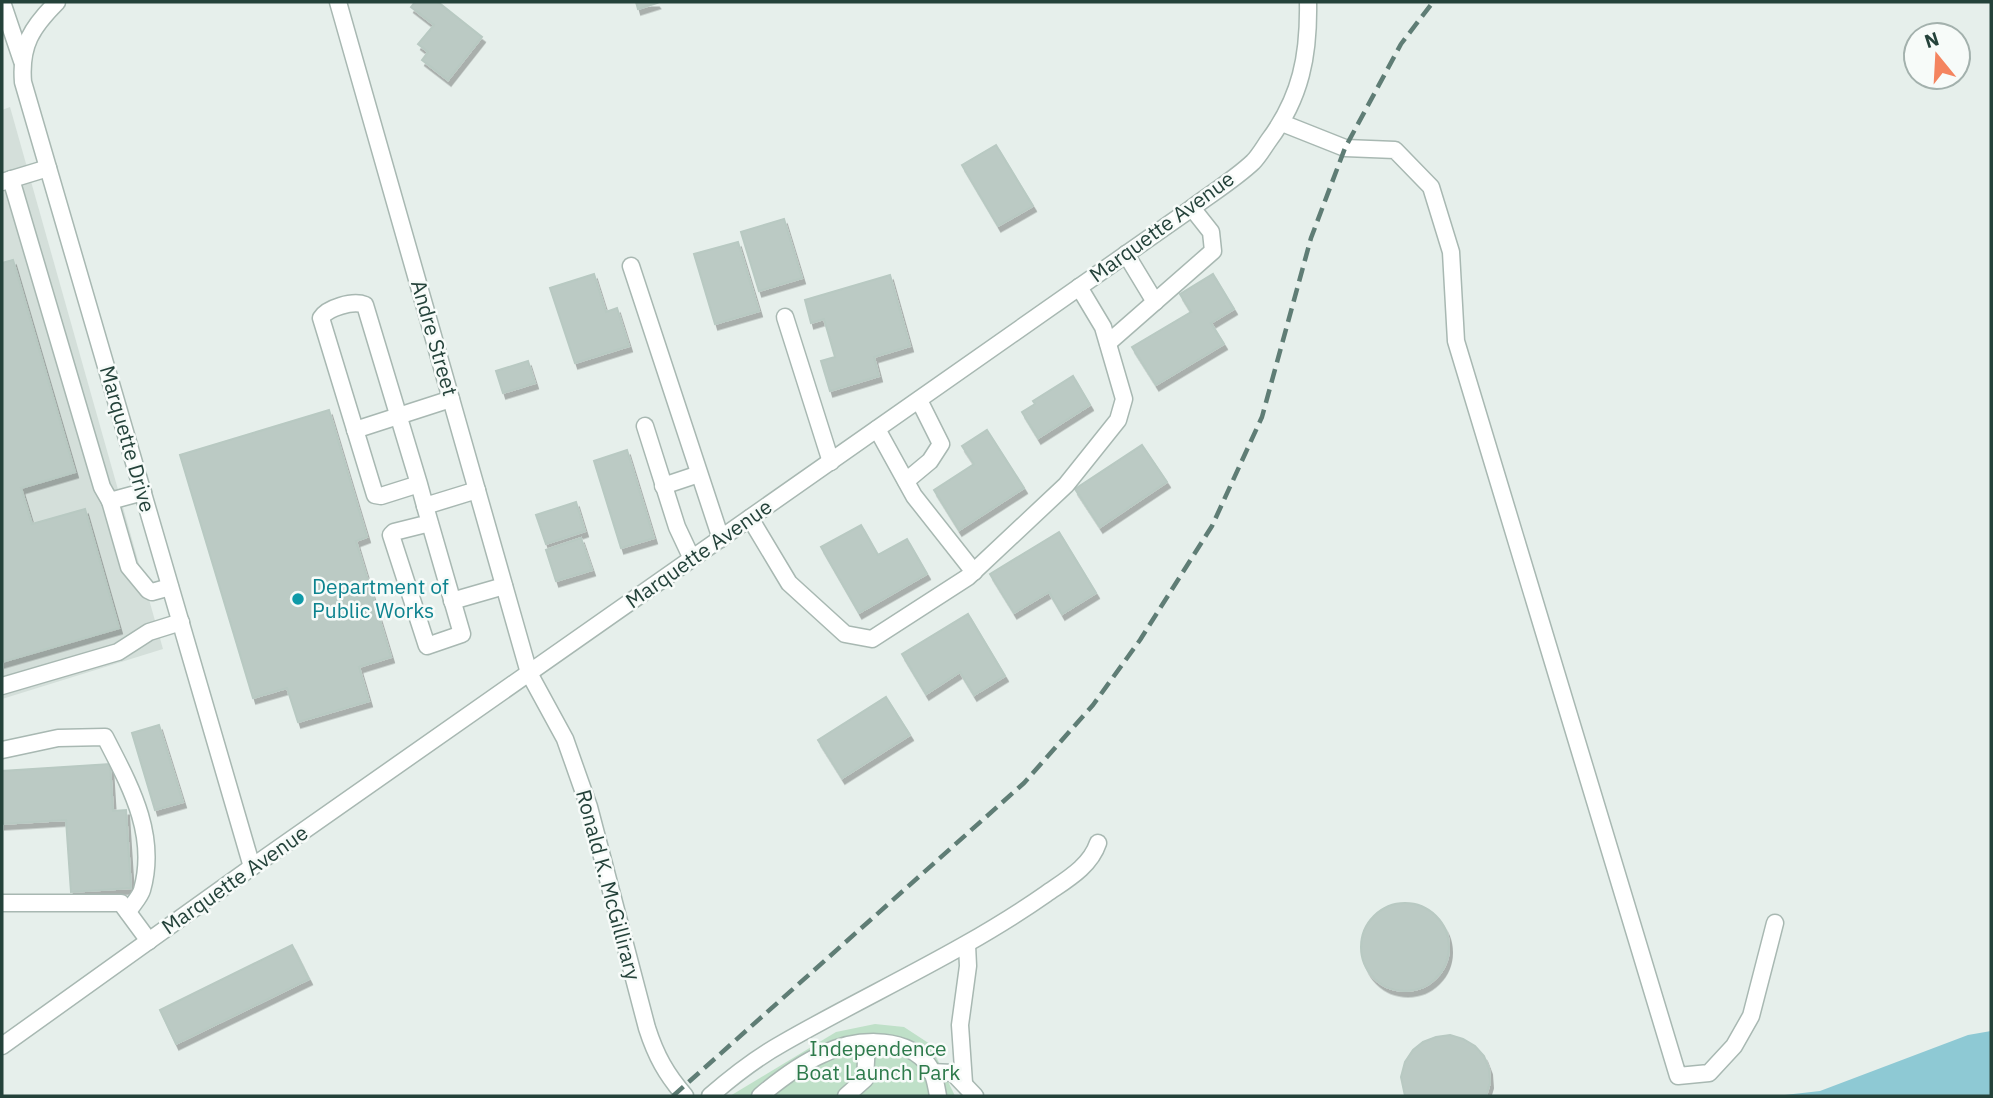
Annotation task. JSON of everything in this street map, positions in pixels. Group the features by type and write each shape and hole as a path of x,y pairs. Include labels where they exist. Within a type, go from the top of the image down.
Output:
{"street":[{"path":"2,2 22,61"},
{"name":"Marquette Drive","path":"57,2 35,25 22,61 23,82 252,867"},
{"name":"Andre Street","path":"338,2 529,673"},
{"name":"Marquette Avenue","path":"2,1046 252,867 1192,208 1254,161 1282,123 1297,94 1305,60 1308,2"},
{"path":"1282,123 1345,148 1395,150 1431,187 1451,251 1456,341 1678,1076 1709,1073 1734,1046 1751,1016 1775,923"},
{"path":"48,168 6,181 102,487 110,501 130,567 148,590 152,592 170,587"},
{"path":"1108,343 1213,251 1211,232 1192,208"},
{"path":"1126,254 1155,302"},
{"path":"631,266 720,539"},
{"path":"750,518 789,583 845,634 872,639 974,572 1066,485 1118,420 1124,399 1108,343 1103,327 1079,287"},
{"path":"419,484 381,496 375,495 321,318 326,311 358,302 365,304 399,416 419,484 425,506 453,601 462,634 427,646 391,535 430,523"},
{"path":"785,317 831,462"},
{"path":"355,430 451,399"},
{"path":"906,481 930,461 942,444 919,400"},
{"path":"645,426 677,527 691,559"},
{"path":"877,429 914,496 974,572"},
{"path":"663,486 699,474"},
{"path":"425,506 477,490"},
{"path":"110,501 143,492"},
{"path":"453,601 505,586"},
{"path":"2,686 118,652 149,632 181,622"},
{"name":"Ronald K. McGillirary","path":"529,673 565,739 589,807 654,1050 664,1071 685,1096"},
{"path":"2,750 58,738 105,737 141,812 148,850 142,892 128,912"},
{"path":"710,1096 741,1069 782,1044 967,945 1078,871 1094,854 1098,844"},
{"path":"2,903 121,903 149,941"},
{"path":"964,1083 960,1025 968,966 967,945"},
{"path":"760,1096 794,1070 824,1053 849,1045 881,1041 908,1050 926,1062 939,1096"},
{"path":"846,1096 865,1079 867,1043"},
{"path":"931,1072 953,1073 975,1096"}],"shaded area":[{"path":"10,107 163,649 2,699 2,110"}],"green space":[{"name":"Independence Boat Launch Park","path":"875,1024 904,1027 930,1044 955,1096 730,1096 836,1032"}],"water":[{"path":"1991,1031 1991,1096 1775,1096 1820,1091 1968,1035"}],"building":[{"path":"415,2 438,2 482,37 448,80 422,60 428,52 418,44 434,25 411,7"},
{"path":"636,2 656,2 657,3 638,9"},
{"path":"996,145 1033,206 998,226 962,165"},
{"path":"784,219 802,278 759,291 741,232"},
{"path":"738,242 759,311 715,324 694,254"},
{"path":"13,260 75,472 21,488 32,524 85,509 119,628 2,662 2,263"},
{"path":"594,274 606,312 617,308 629,346 575,363 550,288"},
{"path":"1213,274 1234,309 1211,323 1224,344 1156,385 1132,347 1191,312 1180,294"},
{"path":"890,275 910,346 874,357 879,376 830,391 821,361 835,357 824,319 811,323 805,300"},
{"path":"528,361 535,383 503,393 496,371"},
{"path":"1073,376 1090,405 1038,438 1022,412 1035,404 1033,401"},
{"name":"Department of Public Works","path":"329,410 367,537 356,541 391,657 359,667 369,701 298,722 287,688 253,698 180,455"},
{"path":"987,430 1024,488 959,530 934,490 974,464 962,446"},
{"path":"1142,445 1167,482 1100,527 1075,489"},
{"path":"627,450 654,538 621,548 594,461"},
{"path":"576,502 585,531 546,544 536,515"},
{"path":"861,525 878,555 907,539 927,574 859,613 821,547"},
{"path":"1059,532 1096,593 1062,614 1049,592 1014,613 990,574"},
{"path":"581,538 592,570 556,581 546,550"},
{"path":"968,614 1005,676 974,695 960,672 926,694 902,654"},
{"path":"886,697 910,735 842,778 818,740"},
{"path":"159,725 183,802 155,810 132,733"},
{"path":"110,764 113,811 126,810 131,888 71,892 66,820 2,824 2,771"},
{"path":"1405,903 1422,907 1436,916 1445,930 1449,947 1445,964 1436,978 1422,987 1405,991 1388,987 1374,978 1365,964 1361,947 1365,930 1374,916 1388,907"},
{"path":"292,945 309,979 176,1044 160,1010"},
{"path":"1450,1035 1475,1046 1484,1056 1490,1083 1486,1096 1405,1096 1401,1077 1405,1062 1413,1050 1423,1042"}],"railway":[{"path":"673,1096 1024,783 1093,705 1140,640 1212,526 1262,417 1311,238 1345,148 1401,44 1433,2"}],"place":[{"name":"Department of Public Works","path":"298,599"}]}
